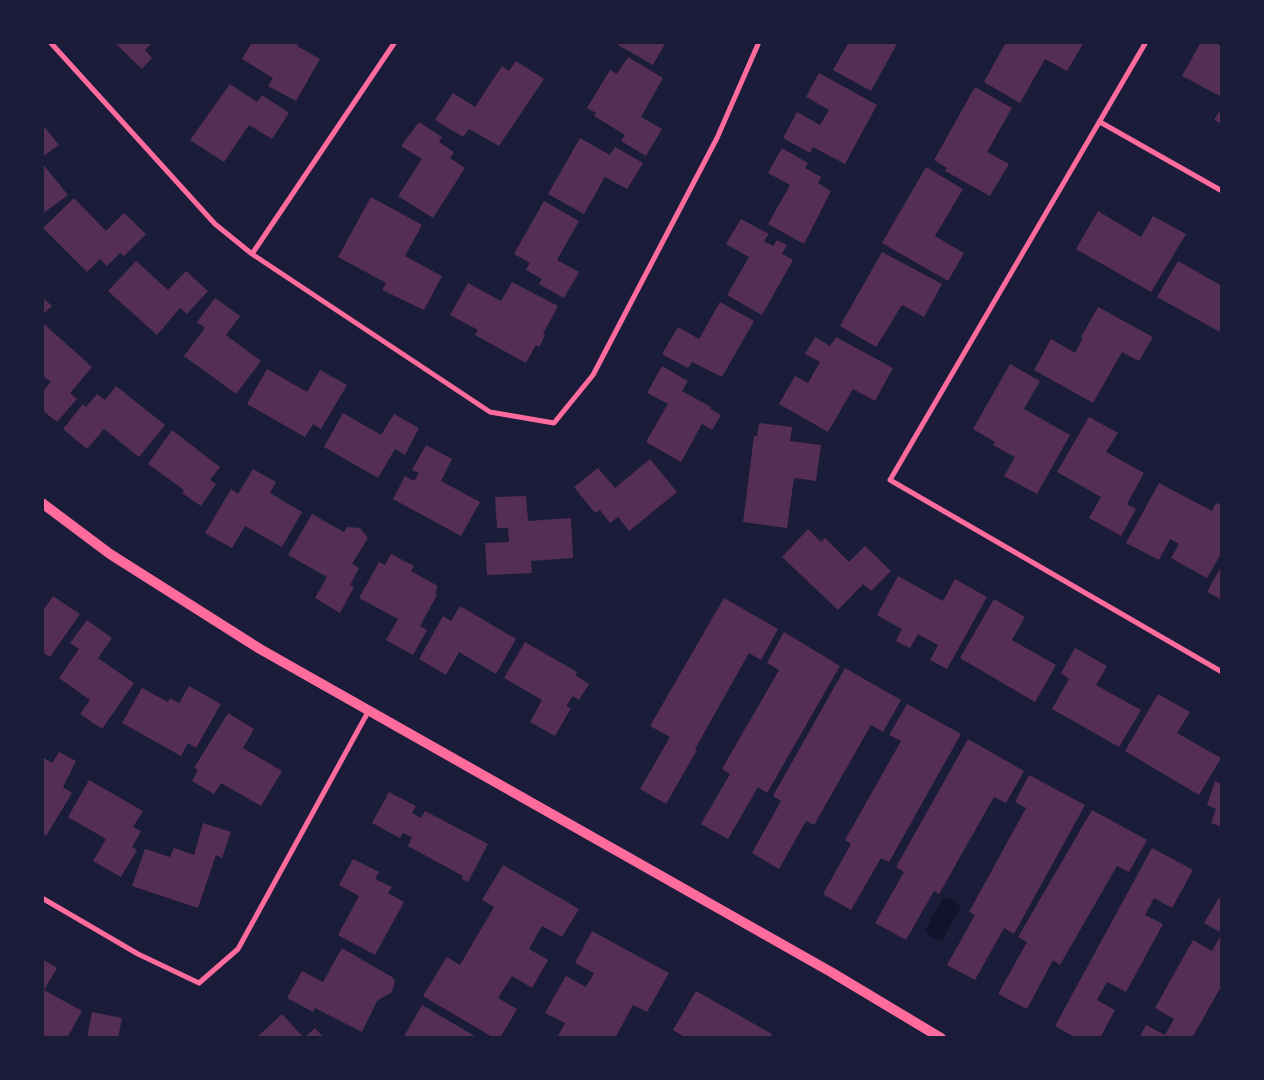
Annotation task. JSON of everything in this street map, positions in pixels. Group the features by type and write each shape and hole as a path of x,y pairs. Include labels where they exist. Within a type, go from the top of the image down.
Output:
{"main road":[{"path":"42,502 110,554 164,589 368,712 831,972 941,1038"}],"street":[{"path":"50,42 215,224 252,254 490,412 554,423 592,375 718,138 759,42"},
{"path":"252,254 395,42"},
{"path":"1146,42 890,480 1222,672"},
{"path":"1100,122 1222,191"},
{"path":"42,898 138,954 200,983 238,949 368,712"}],"shaded area":[{"path":"943,898 954,900 961,908 942,940 932,938 925,930"}],"building":[{"path":"114,42 153,42 145,50 152,58 142,69"},
{"path":"252,42 299,42 297,46 320,59 296,101 268,86 273,78 242,59"},
{"path":"619,42 666,42 653,65 618,45"},
{"path":"849,42 898,42 871,91 833,70"},
{"path":"1006,42 1084,42 1067,71 1045,59 1020,103 984,82"},
{"path":"1201,42 1214,42 1222,47 1222,97 1182,76"},
{"path":"628,57 663,78 641,117 662,129 646,156 621,141 625,135 594,116 596,113 587,108 610,70 617,74"},
{"path":"516,61 544,79 499,146 469,129 463,137 435,120 453,93 475,107 502,66 509,71"},
{"path":"819,73 877,105 845,164 813,147 810,153 783,138 797,112 820,125 829,110 806,97"},
{"path":"230,84 257,102 262,95 289,113 272,139 249,125 224,162 190,140"},
{"path":"975,87 1012,108 987,152 1009,164 990,196 945,171 947,168 934,160"},
{"path":"1222,107 1222,124 1214,120"},
{"path":"419,122 442,137 439,142 454,152 450,158 465,168 433,218 398,196 422,159 401,146"},
{"path":"42,124 59,145 42,157"},
{"path":"580,138 610,155 615,147 643,163 627,189 605,177 584,214 548,194"},
{"path":"782,148 808,163 805,168 821,177 818,183 831,191 804,244 768,224 790,185 768,173"},
{"path":"42,163 68,195 42,214"},
{"path":"926,167 963,189 935,236 964,253 948,281 882,243"},
{"path":"371,197 422,225 405,256 442,276 424,310 382,290 386,283 338,257"},
{"path":"74,198 106,231 124,213 146,234 124,256 120,253 107,266 100,259 87,272 43,228"},
{"path":"544,201 579,221 557,260 579,272 564,298 539,284 542,279 526,270 530,263 514,254"},
{"path":"1098,211 1141,237 1153,216 1186,234 1151,292 1076,249"},
{"path":"741,219 769,234 764,241 773,246 777,240 787,245 782,254 793,260 762,315 727,295 749,257 726,244"},
{"path":"882,252 942,284 924,317 902,305 876,347 840,326"},
{"path":"136,261 168,290 186,271 208,291 187,314 180,308 157,335 108,291"},
{"path":"1178,261 1222,286 1222,333 1157,297"},
{"path":"512,282 558,306 543,334 545,335 539,347 536,345 526,363 475,335 478,330 450,315 468,283 501,301"},
{"path":"42,297 52,306 42,315"},
{"path":"215,298 240,316 226,335 261,361 236,394 184,356 205,328 197,322"},
{"path":"720,302 754,321 722,377 692,362 688,368 662,354 678,327 699,339"},
{"path":"1098,307 1153,337 1139,361 1122,352 1093,403 1034,370 1051,339 1075,353 1083,338 1081,337"},
{"path":"44,324 92,367 70,393 77,399 57,422 42,410 42,392 51,382 42,375 42,326"},
{"path":"815,337 830,346 836,337 893,368 875,401 853,389 828,432 779,404 795,376 808,383 820,362 805,354"},
{"path":"1010,364 1040,381 1024,409 1070,435 1037,494 1004,476 1015,457 993,445 995,442 973,429"},
{"path":"662,366 688,381 682,391 711,407 710,409 721,415 712,430 702,424 681,462 646,442 668,404 647,393"},
{"path":"267,369 307,392 320,370 347,385 321,429 313,424 305,437 247,404"},
{"path":"116,386 165,425 139,457 104,429 87,449 63,429 83,404 86,407 97,394 105,400"},
{"path":"343,413 381,435 394,414 419,428 405,455 395,449 378,478 324,447"},
{"path":"1089,417 1118,433 1106,452 1144,473 1127,504 1136,509 1121,536 1089,518 1101,497 1057,472"},
{"path":"759,423 792,427 790,441 821,445 816,481 794,478 787,528 743,522 754,436 757,436"},
{"path":"172,430 220,467 210,480 216,484 201,506 182,493 184,490 148,464"},
{"path":"426,445 452,459 441,481 480,502 461,536 393,499 405,476 414,481 419,473 412,470"},
{"path":"650,459 677,492 629,531 618,517 610,523 600,510 595,513 574,487 598,468 615,488"},
{"path":"253,469 276,482 270,493 302,512 282,547 245,526 232,548 205,533 231,489 238,494"},
{"path":"1159,483 1212,511 1216,503 1222,505 1222,552 1207,578 1171,558 1179,544 1170,539 1159,560 1126,543"},
{"path":"526,496 528,521 571,518 573,558 531,561 532,573 487,575 485,543 509,542 508,528 497,528 495,497"},
{"path":"312,514 344,532 347,527 360,528 368,538 352,564 359,568 350,585 354,587 340,613 315,598 327,577 288,555"},
{"path":"808,529 821,542 825,538 849,562 865,546 891,571 871,591 863,584 838,610 782,557"},
{"path":"391,554 414,566 411,571 438,586 435,593 437,595 420,626 427,630 413,655 386,640 398,619 359,598 379,562 385,565"},
{"path":"1222,565 1222,600 1207,592"},
{"path":"898,576 943,601 955,579 987,597 947,669 930,660 938,645 918,634 910,648 896,641 902,629 877,615"},
{"path":"53,596 80,614 50,657 42,652 42,612"},
{"path":"724,598 778,629 761,660 749,653 666,804 640,789 670,737 650,726"},
{"path":"994,599 1025,617 1012,640 1056,665 1035,702 960,658"},
{"path":"460,606 516,639 496,674 459,652 446,675 419,659 443,616 451,621"},
{"path":"87,620 112,638 98,658 134,683 102,729 80,714 90,700 59,678 79,649 70,643"},
{"path":"784,632 840,666 767,793 758,787 728,839 701,824 730,774 722,769 779,670 767,663"},
{"path":"525,642 577,672 575,675 589,684 579,700 573,696 566,706 571,708 555,736 530,722 542,700 504,678"},
{"path":"1075,648 1107,666 1096,685 1141,710 1119,747 1052,709 1069,679 1061,673"},
{"path":"845,668 901,700 883,732 871,725 814,825 806,821 779,869 752,853 781,801 773,796"},
{"path":"189,686 221,704 196,748 188,743 181,756 122,723 142,688 168,702 170,698 179,703"},
{"path":"1158,694 1190,712 1177,733 1221,758 1199,795 1125,751"},
{"path":"907,704 961,734 889,862 881,858 851,910 823,894 851,844 845,840 901,741 889,735"},
{"path":"228,713 254,729 243,748 282,771 261,806 221,783 214,794 192,781 198,770 194,768"},
{"path":"968,739 1024,771 1006,803 994,797 939,894 934,891 906,940 875,923 904,872 896,867"},
{"path":"59,752 76,761 63,787 72,793 46,836 42,834 42,757 52,763"},
{"path":"1029,775 1085,805 1014,934 1004,928 975,980 947,965 975,915 969,912 1026,808 1015,802"},
{"path":"89,780 143,811 133,827 141,831 132,847 137,850 121,877 93,861 106,839 68,817"},
{"path":"1215,781 1222,784 1222,827 1211,823 1216,809 1207,805"},
{"path":"389,792 416,806 412,813 421,818 425,811 488,844 468,882 462,879 463,876 408,846 412,837 403,833 400,838 372,823"},
{"path":"1092,810 1147,840 1129,872 1117,866 1060,965 1053,960 1027,1009 998,994 1027,942 1018,937"},
{"path":"203,823 231,832 222,858 216,855 198,908 132,886 145,849 170,857 174,848 194,855"},
{"path":"1152,848 1193,870 1172,908 1154,898 1145,915 1163,924 1126,992 1107,982 1097,1000 1115,1010 1100,1038 1076,1038 1055,1026"},
{"path":"353,859 379,872 375,879 392,887 388,893 404,902 375,955 338,935 359,896 339,885"},
{"path":"503,865 579,909 562,937 542,926 529,949 548,960 532,988 512,976 498,998 517,1009 500,1038 494,1038 423,996 447,957 460,965 494,907 482,900"},
{"path":"1222,893 1222,933 1204,923"},
{"path":"592,931 669,973 647,1012 633,1005 615,1038 557,1038 565,1023 545,1013 566,976 586,987 594,973 575,963"},
{"path":"1222,933 1222,985 1192,1038 1139,1038 1146,1025 1165,1035 1174,1019 1155,1008 1193,940 1212,951"},
{"path":"342,948 392,977 395,981 392,992 377,1001 362,1032 315,1008 313,1012 287,998 302,971 323,982"},
{"path":"42,959 57,968 44,990 82,1011 67,1038 42,1038"},
{"path":"696,991 772,1034 770,1038 686,1038 673,1030"},
{"path":"422,1005 478,1038 403,1038"},
{"path":"92,1012 122,1018 118,1038 87,1038"},
{"path":"282,1014 304,1038 256,1038"},
{"path":"315,1028 324,1038 304,1038"}]}
